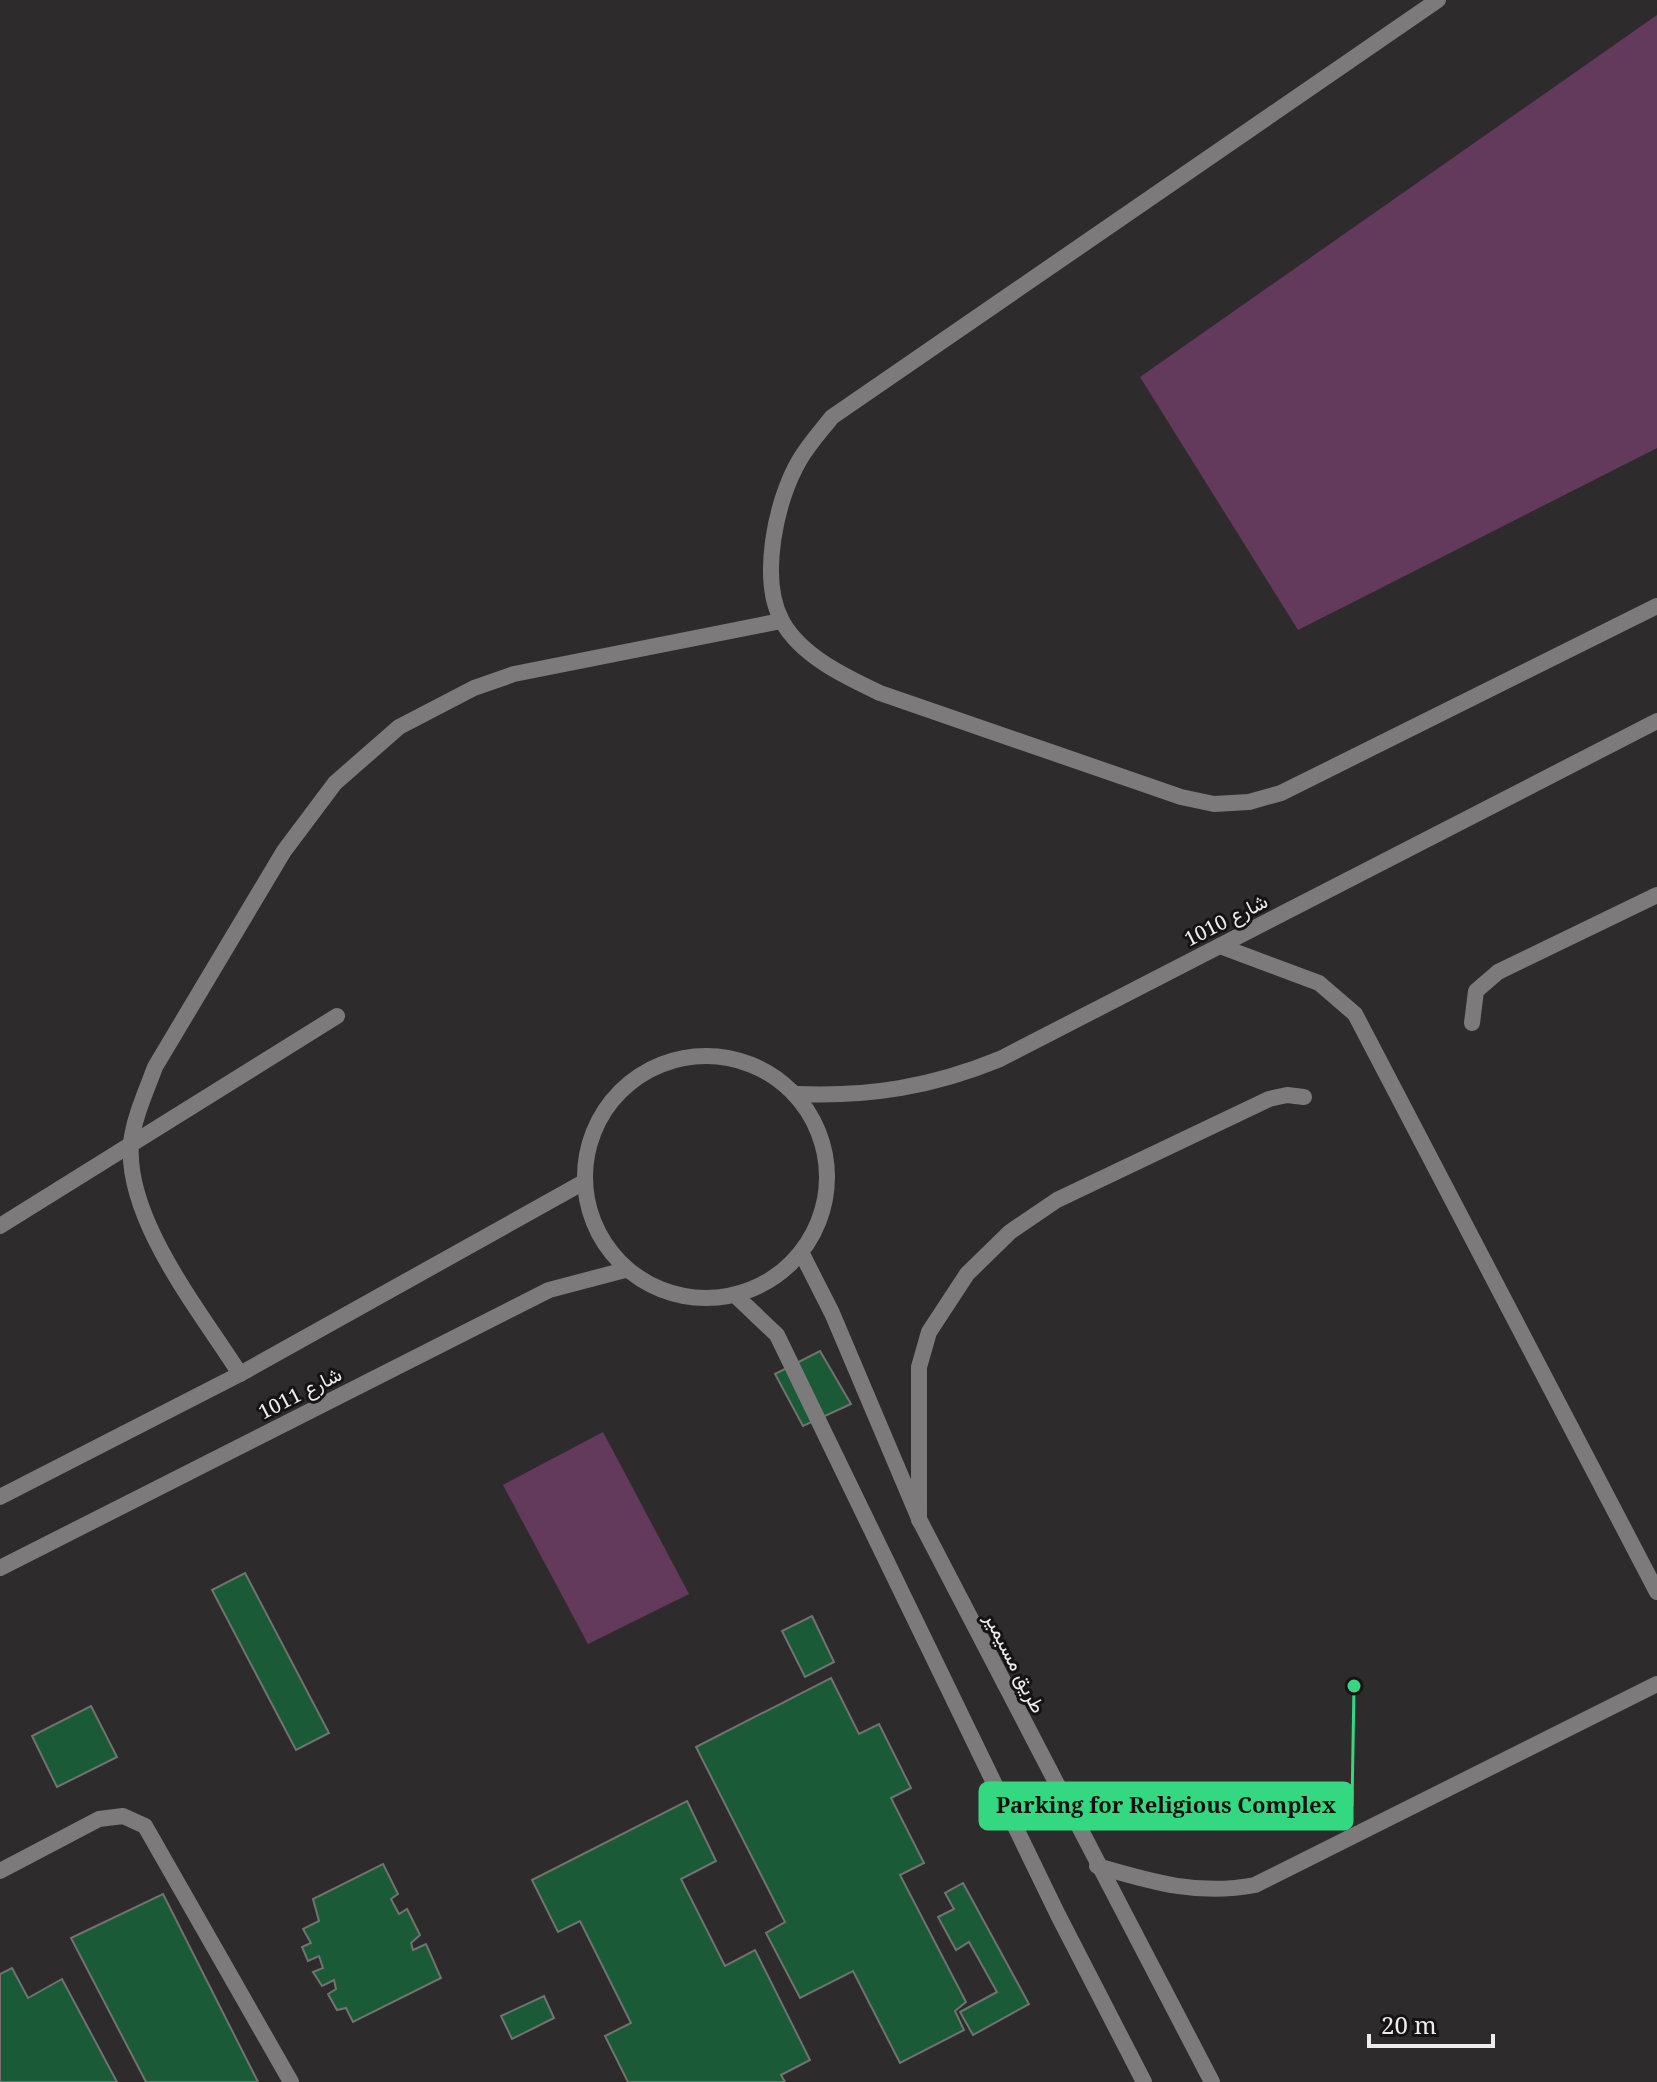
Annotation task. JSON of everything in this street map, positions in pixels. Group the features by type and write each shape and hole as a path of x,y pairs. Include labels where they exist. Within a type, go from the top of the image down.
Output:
{"street":[{"path":"1438,0 832,417 799,461 777,513 769,569 781,621 809,651 842,676 880,693 1181,797 1214,804 1249,802 1312,780 1657,606"},
{"path":"240,1374 151,1233 137,1186 131,1145 139,1109 155,1067 308,816 365,754 435,706 514,674 781,621"},
{"name":"شارع 1010","path":"796,1094 880,1093 961,1075 1000,1059 1657,721"},
{"path":"1472,1023 1476,991 1498,972 1657,895"},
{"path":"1220,946 1319,983 1355,1014 1657,1592"},
{"path":"0,1226 337,1016"},
{"path":"722,1055 762,1068 796,1094 819,1130 828,1173 822,1216 802,1254 773,1280 736,1296 678,1296 625,1270 595,1230 584,1182 589,1140 608,1102 640,1073 679,1057 722,1055"},
{"path":"920,1521 919,1367 929,1332 967,1274 1010,1232 1057,1200 1269,1099 1287,1095 1304,1097"},
{"path":"0,1497 240,1374 584,1182"},
{"name":"طريق مسيمير","path":"802,1254 832,1313 920,1521 1212,2082"},
{"name":"شارع 1011","path":"0,1568 549,1290 625,1270"},
{"path":"736,1296 777,1335 1058,1915 1144,2082"},
{"path":"1097,1866 1174,1888 1228,1890 1255,1885 1511,1760 1657,1684"},
{"path":"0,1871 99,1819 123,1816 145,1826 291,2082"}],"shaded area":[{"path":"1657,15 1657,448 1298,630 1140,377"},
{"path":"603,1432 689,1594 588,1644 503,1485"}],"building":[{"path":"820,1351 851,1404 803,1426 775,1374"},
{"path":"245,1573 329,1733 296,1750 212,1590"},
{"path":"812,1616 834,1662 805,1677 782,1631"},
{"path":"831,1678 859,1734 879,1724 911,1788 891,1798 924,1863 900,1875 966,2002 955,2011 964,2030 900,2063 853,1971 800,1998 766,1933 785,1922 696,1747"},
{"path":"91,1706 117,1757 57,1787 32,1736"},
{"path":"687,1801 716,1861 681,1879 725,1966 755,1950 810,2060 781,2075 785,2082 628,2082 605,2036 631,2023 580,1921 558,1932 532,1880"},
{"path":"383,1864 398,1894 391,1899 399,1914 407,1909 420,1935 411,1943 413,1950 426,1944 441,1978 353,2022 346,2008 337,2010 328,1994 336,1989 334,1980 322,1986 313,1972 323,1968 319,1956 308,1961 302,1947 311,1943 303,1929 319,1921 313,1899"},
{"path":"963,1883 1029,2004 973,2035 960,2012 997,1992 969,1942 956,1950 938,1917 954,1909 945,1893"},
{"path":"163,1894 258,2082 146,2082 71,1938"},
{"path":"12,1968 28,1998 62,1979 117,2082 0,2082 0,1974"},
{"path":"544,1996 554,2018 512,2039 501,2016"}],"place":[{"name":"Parking for Religious Complex","path":"1354,1686"}]}
